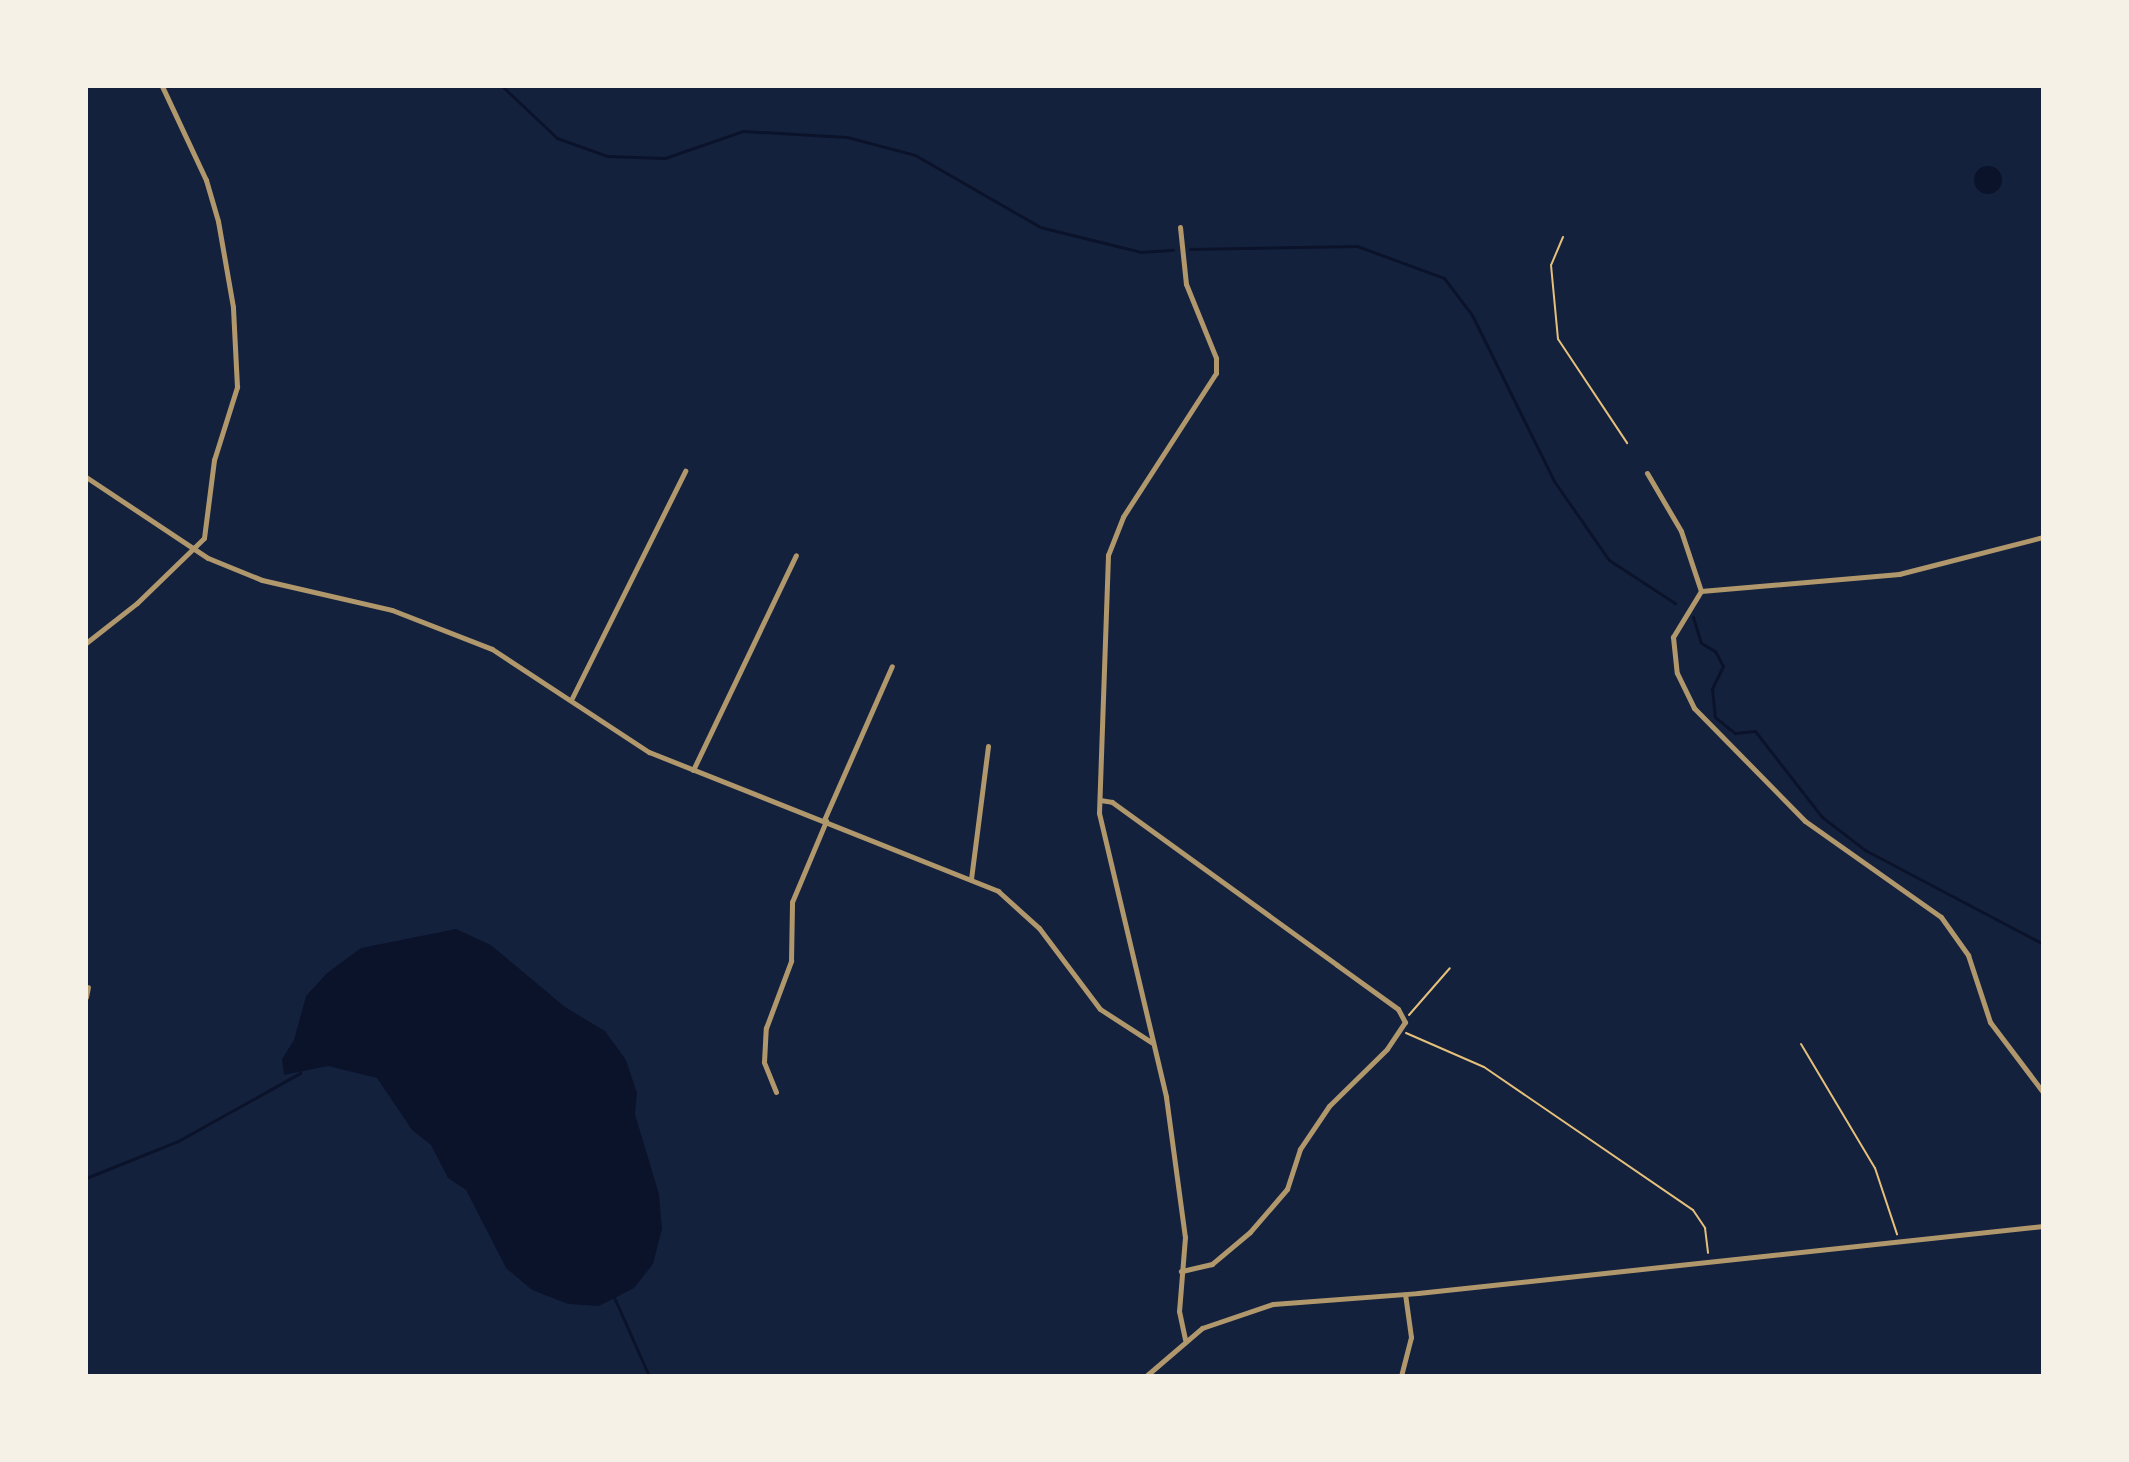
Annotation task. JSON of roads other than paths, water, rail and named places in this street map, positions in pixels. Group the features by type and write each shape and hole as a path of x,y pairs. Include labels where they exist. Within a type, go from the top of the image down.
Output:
{"street":[{"path":"86,643 195,551 211,515 211,475 237,387 237,357 213,201 162,86"},
{"path":"1180,227 1186,284 1216,358 1216,373 1123,517 1108,555 1100,800 1151,1042 1166,1097 1184,1220 1179,1325 1185,1339"},
{"path":"572,698 685,471"},
{"path":"1647,473 1681,531 1701,591 1673,637 1677,673 1694,708 1805,821 1915,893 1948,924 1968,955 1990,1022 2043,1092"},
{"path":"86,477 195,551 262,580 392,610 492,649 572,698 649,752 971,879 1021,909 1100,1009 1151,1042"},
{"path":"1701,591 1899,574 2043,537"},
{"path":"693,770 796,555"},
{"path":"776,1092 764,1062 766,1028 791,961 792,902 892,666"},
{"path":"971,879 988,746"},
{"path":"1100,800 1112,802 1398,1009 1405,1022 1402,1031 1329,1106 1300,1149 1287,1189 1247,1235 1212,1264 1181,1271"},
{"path":"86,997 88,987"},
{"path":"1146,1376 1185,1339 1224,1317 1273,1304 1693,1265 2043,1226"},
{"path":"1401,1376 1411,1337 1405,1294"}],"water":[{"path":"1988,166 1998,170 2002,180 1998,190 1988,194 1978,190 1974,180 1978,170"},
{"path":"456,929 491,945 565,1007 605,1031 626,1060 637,1093 635,1114 659,1194 662,1229 653,1264 634,1288 599,1306 568,1304 532,1290 506,1268 466,1190 448,1178 431,1145 412,1130 377,1078 328,1066 284,1075 282,1059 294,1040 306,996 327,973 361,948"}],"waterway":[{"path":"502,86 557,138 607,156 665,158 743,131 847,137 915,155 1040,227 1141,252 1173,250"},
{"path":"1190,249 1357,246 1444,278 1472,315 1554,481 1609,560 1675,603"},
{"path":"1693,617 1701,643 1715,651 1723,666 1712,689 1715,717 1735,733 1755,731 1822,817 1865,850 2043,944"},
{"path":"86,1178 178,1141 300,1073"},
{"path":"613,1295 649,1376"}]}
